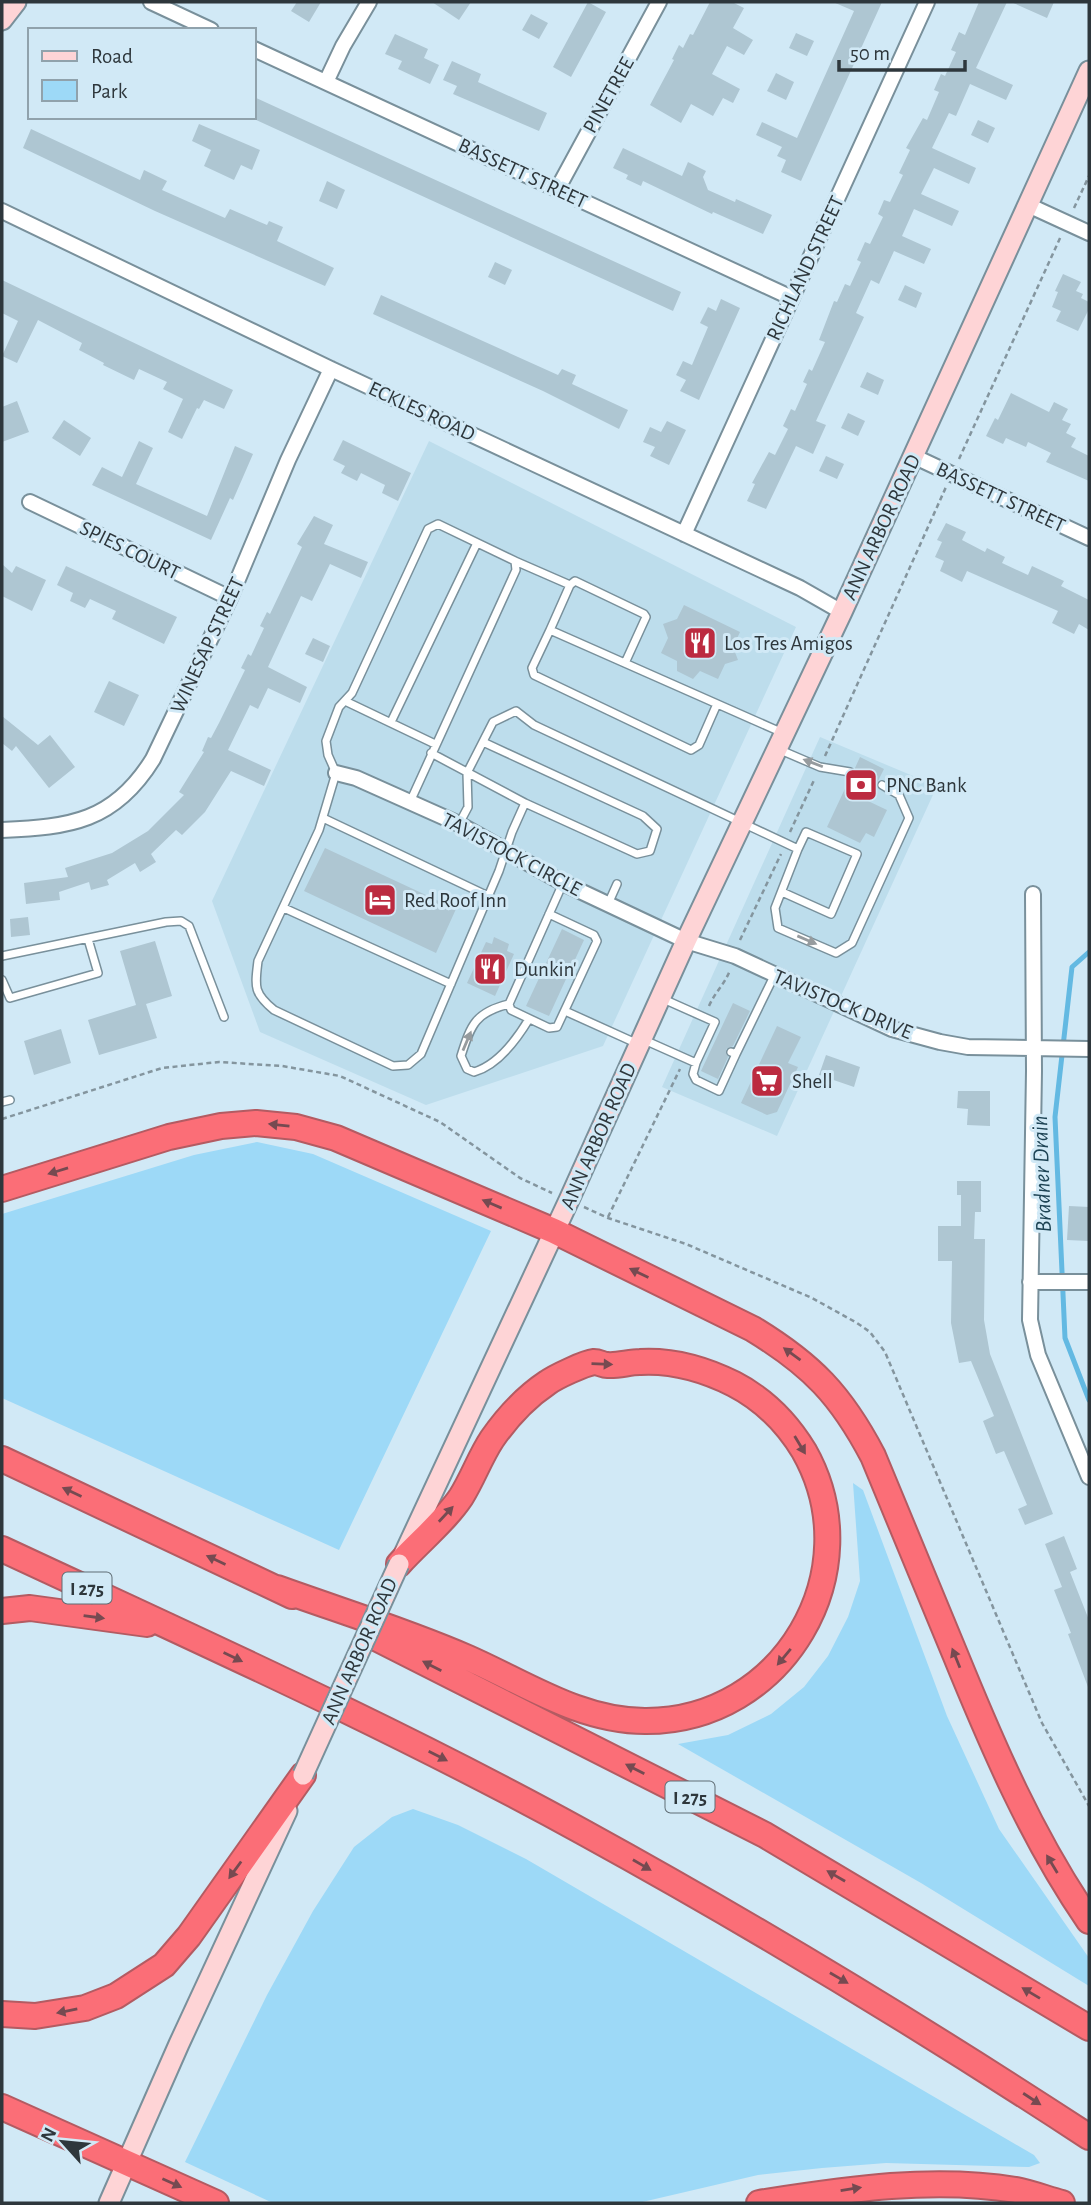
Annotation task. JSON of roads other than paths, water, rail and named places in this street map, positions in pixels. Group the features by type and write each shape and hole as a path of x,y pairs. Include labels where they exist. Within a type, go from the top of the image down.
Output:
{"highway":[{"path":"2,1189 169,1137 221,1126 276,1124 336,1138 554,1231 754,1329 810,1368 844,1406 873,1456 990,1740 1051,1863 1089,1921"},
{"path":"277,1588 466,1657 585,1713 642,1721 666,1720 708,1710 736,1698 756,1685 779,1663 795,1643 821,1590 827,1561 827,1525 822,1495 813,1467 796,1438 778,1417 757,1399 714,1374 678,1364 656,1361 609,1365 593,1362 548,1382 514,1412 491,1441 459,1500 399,1564"},
{"name":"I 275","path":"2,1459 277,1588 765,1835 1089,2028"},
{"name":"I 275","path":"2,1549 414,1744 582,1831 843,1980 1089,2137"},
{"path":"2,1611 30,1608 171,1628"},
{"path":"2,2014 35,2015 85,2008 116,1996 164,1965 189,1936 303,1775"},
{"path":"2,2107 216,2203"},
{"path":"760,2203 868,2186 933,2184 1016,2190 1062,2203"}],"main road":[{"path":"2,20 16,2"},
{"name":"ANN ARBOR ROAD","path":"109,2203 399,1564 686,941 842,611 1089,71"}],"street":[{"path":"150,2 208,28"},
{"path":"326,82 369,2"},
{"name":"PINETREE","path":"558,188 659,2"},
{"name":"RICHLAND STREET","path":"684,534 927,2"},
{"name":"BASSETT STREET","path":"256,50 792,298"},
{"path":"1028,205 1089,233"},
{"name":"ECKLES ROAD","path":"2,211 331,369 800,587 842,611"},
{"name":"WINESAP STREET","path":"2,830 46,828 72,823 105,810 129,791 153,759 230,598 288,460 331,369"},
{"name":"BASSETT STREET","path":"913,456 1089,538"},
{"name":"SPIES COURT","path":"30,502 230,598"},
{"name":"TAVISTOCK CIRCLE","path":"335,773 356,778 459,824 563,883 686,941"},
{"path":"1033,894 1030,1320 1038,1355 1089,1477"},
{"name":"TAVISTOCK DRIVE","path":"686,941 735,957 892,1029 940,1042 997,1049 1089,1049"},
{"path":"1030,1282 1089,1282"}],"lane":[{"path":"525,803 421,1054 408,1065 393,1066 274,1010 261,999 255,984 258,961 323,818 335,773 326,741 339,707 352,693 428,529 438,524 570,585"},
{"path":"391,723 477,542"},
{"path":"410,802 516,570 515,561"},
{"path":"625,663 645,614 575,581 570,585 532,668 534,675 691,750 698,745 717,704"},
{"path":"550,630 717,704 820,766 850,772"},
{"path":"345,701 435,744"},
{"path":"459,824 468,807 467,773 494,722 516,711 534,725 798,849"},
{"path":"431,752 525,803 637,854 650,851 657,829 643,816 483,742"},
{"path":"782,892 831,914 857,854 806,832 775,908 778,928 836,953 852,943 909,818 899,795 882,785"},
{"path":"323,818 488,896"},
{"path":"549,914 594,935 597,941 557,1027 549,1028 511,1010 509,1004 549,914 563,883"},
{"path":"608,905 617,884"},
{"path":"284,908 451,984"},
{"path":"2,956 166,922 181,922 189,926 225,1017"},
{"path":"2,980 10,998 98,973 88,939"},
{"path":"660,997 715,1022 710,1043 696,1063 693,1074 696,1080 719,1091 733,1053 774,976"},
{"path":"509,1004 488,1009 480,1015 461,1056 467,1069 474,1072 484,1069 517,1040 529,1019"},
{"path":"565,1011 696,1063"}],"waterway":[{"name":"Bradner Drain","path":"1089,952 1072,967 1055,1117 1065,1338 1089,1400"}],"place":[{"name":"Los Tres Amigos","path":"700,643"},
{"name":"PNC Bank","path":"861,785"},
{"name":"Red Roof Inn","path":"380,900"},
{"name":"Dunkin'","path":"490,969"},
{"name":"Shell","path":"767,1081"}]}
